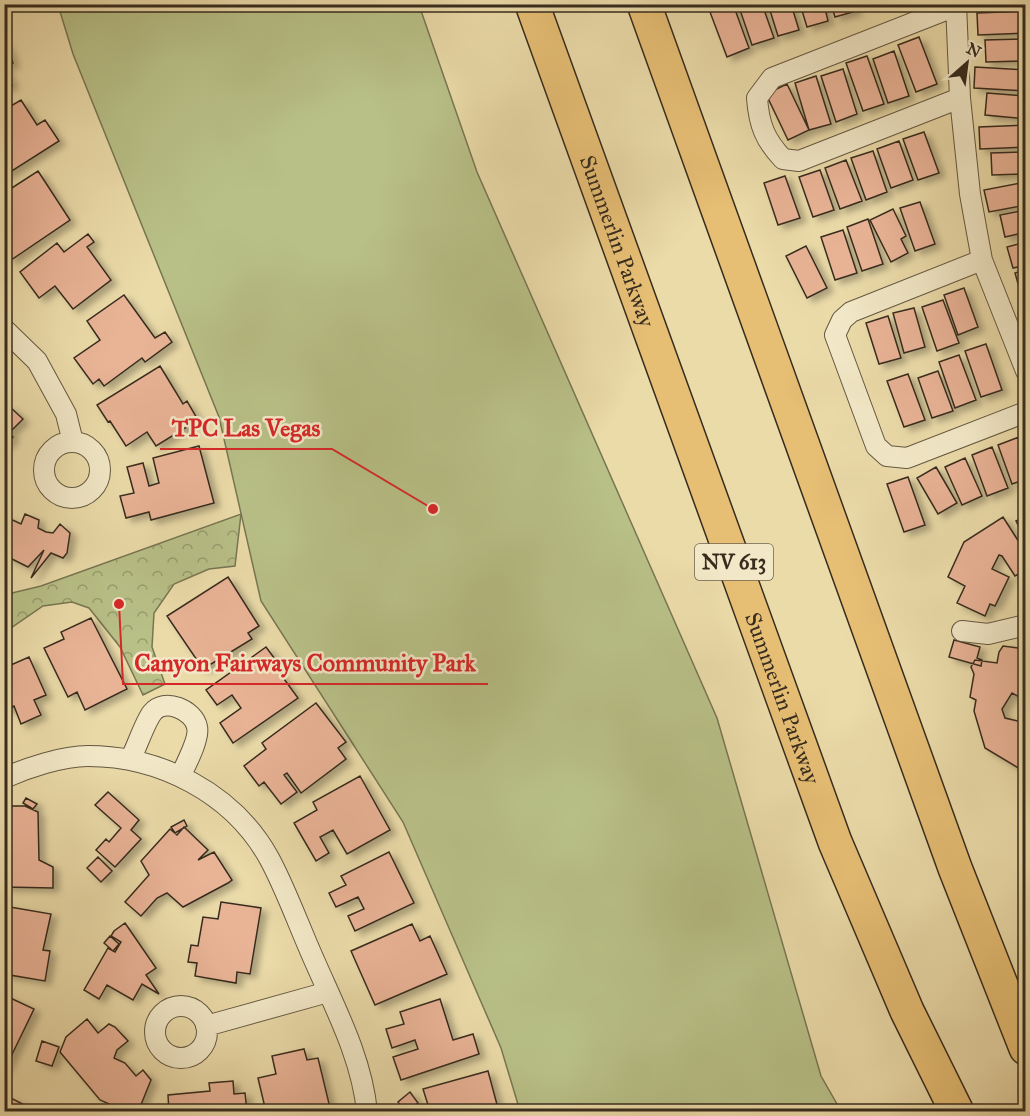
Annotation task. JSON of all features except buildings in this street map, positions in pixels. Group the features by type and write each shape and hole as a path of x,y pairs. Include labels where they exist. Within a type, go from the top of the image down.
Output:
{"highway":[{"name":"Summerlin Parkway","path":"532,4 835,842 902,1000 957,1112"},
{"path":"644,4 955,868 1026,1048"}],"street":[{"path":"960,98 799,161 783,159 768,143 759,116 758,98 772,78 956,5 960,98 970,194 982,260 1026,371"},
{"path":"982,260 851,312 842,320 835,335 876,446 887,456 907,458 1026,412"},
{"path":"4,329 37,361 66,414 73,442"},
{"path":"962,631 988,634 1026,625"},
{"path":"130,760 152,713 164,706 181,708 195,720 198,729 181,775"},
{"path":"4,778 27,767 85,756 130,760 181,775 215,797 245,824 269,858 357,1060 367,1112"},
{"path":"206,1026 328,992"}],"green space":[{"path":"58,5 419,5 477,172 717,718 821,1076 841,1111 520,1111 501,1048 403,822 261,601 219,417 73,54"},
{"path":"241,514 235,566 209,569 174,584 154,613 152,647 165,684 143,695 120,647 89,608 72,602 43,606 5,632 5,592 8,594 41,586"}],"place":[{"name":"TPC Las Vegas","path":"433,509"},
{"name":"Canyon Fairways Community Park","path":"119,604"}]}
